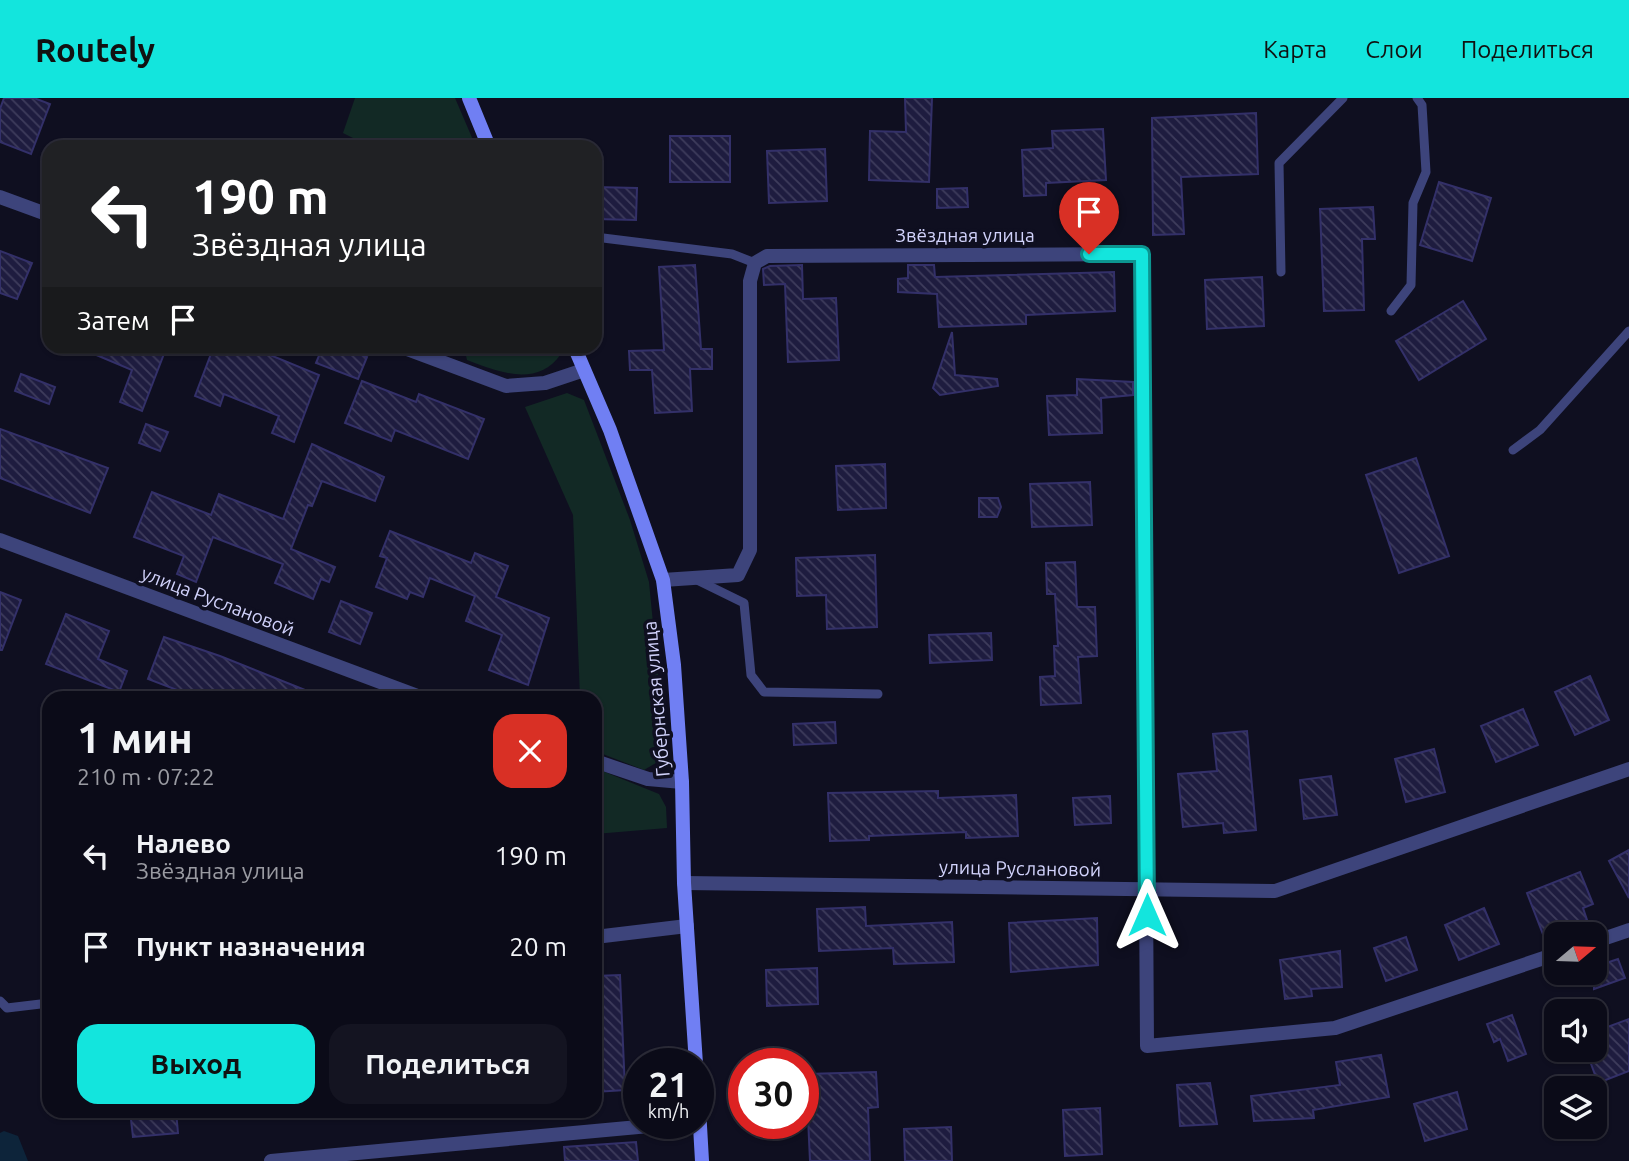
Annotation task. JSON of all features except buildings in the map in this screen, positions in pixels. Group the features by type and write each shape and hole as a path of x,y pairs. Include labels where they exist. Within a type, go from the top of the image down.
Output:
{"street":[{"path":"469,98 486,140"},
{"path":"0,197 42,212"},
{"name":"Звёздная улица","path":"755,263 767,256 1142,254 1147,889"},
{"path":"663,580 738,575 750,550 750,281 755,263"},
{"path":"420,354 506,386 545,383 584,370"},
{"name":"Губернская улица","path":"577,354 610,430 663,580 674,664 695,1048"},
{"name":"улица Руслановой","path":"0,540 404,691"},
{"path":"602,763 648,779 682,782"},
{"name":"улица Руслановой","path":"684,883 1275,891 1629,769"},
{"path":"1147,889 1147,1046 1335,1028 1544,958"},
{"path":"602,936 688,926"},
{"path":"1607,938 1629,930"},
{"path":"271,1161 623,1128"},
{"path":"700,1139 702,1161"}],"lane":[{"path":"1281,272 1279,163 1343,98"},
{"path":"1391,311 1411,285 1413,203 1426,172 1422,105 1417,98"},
{"path":"602,238 732,254 755,263"},
{"path":"1513,450 1540,430 1629,331"},
{"path":"694,578 744,603 751,675 764,692 878,694"},
{"path":"0,1001 7,1009 42,1004"}],"green space":[{"path":"355,98 455,98 473,140 357,140 343,133"},
{"path":"466,354 561,354 551,365 529,374 504,372 467,360"},
{"path":"567,393 584,400 630,520 649,582 666,757 644,770 602,754 602,691 580,691 573,515 525,407"},
{"path":"602,771 659,794 666,807 667,828 602,833"}],"water":[{"path":"4,1131 18,1136 28,1161 0,1161 0,1133"}],"route":[{"path":"1089,254 1142,254 1147,915"}]}
